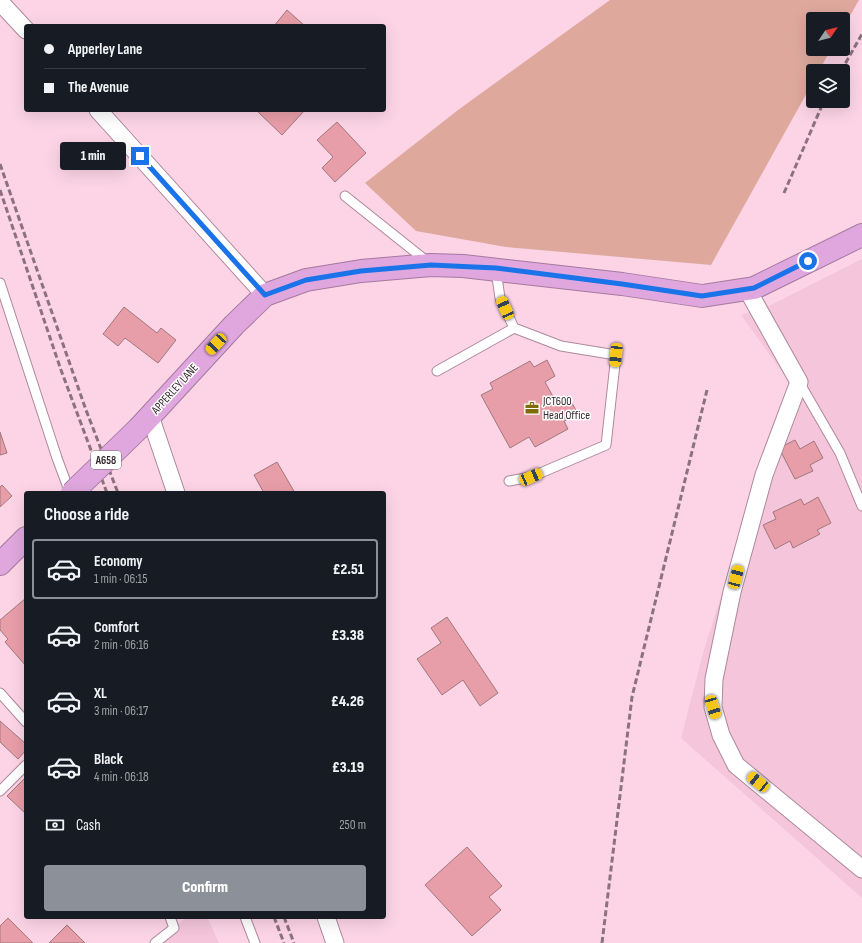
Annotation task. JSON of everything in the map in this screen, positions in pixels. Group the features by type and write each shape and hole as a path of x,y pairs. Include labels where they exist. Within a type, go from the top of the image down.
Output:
{"highway":[{"name":"APPERLEY LANE","path":"73,491 145,421 234,325 265,295 306,280 361,271 431,265 496,268 702,296 754,288 862,234"},
{"path":"0,564 24,540"}],"street":[{"path":"0,2 24,28"},
{"path":"100,112 265,295"},
{"path":"747,289 799,382 764,476 732,592 714,679 713,707 721,735 736,765 862,869"},
{"path":"145,421 175,491"},
{"path":"327,919 335,943"}],"lane":[{"path":"345,196 431,265"},
{"path":"496,268 500,298 514,328 560,346 616,355 606,445 531,477 509,481"},
{"path":"0,283 57,458 70,491"},
{"path":"437,371 514,328"},
{"path":"799,382 840,453 862,506"},
{"path":"0,693 24,720"},
{"path":"0,791 24,766"},
{"path":"154,943 174,928 171,919"},
{"path":"246,919 255,943"}],"shaded area":[{"path":"610,0 859,0 850,16 850,12 806,12 806,56 827,56 823,64 806,64 806,95 711,265 506,247 416,231 365,183 458,110"},
{"path":"862,259 862,898 681,738 704,650 789,381 741,315 769,306"},
{"path":"185,919 208,919 219,943 155,943"}],"building":[{"path":"287,10 303,24 276,24"},
{"path":"258,112 303,112 282,135"},
{"path":"337,122 366,153 335,182 322,168 333,157 317,140"},
{"path":"124,307 157,333 161,328 176,340 158,363 125,338 118,346 103,334"},
{"name":"JCT600 Head Office","path":"547,360 555,376 545,382 556,402 568,396 578,414 564,421 568,429 535,447 529,437 510,448 481,395 493,389 490,383 530,361 534,367"},
{"path":"0,432 7,453 0,455"},
{"path":"795,440 800,449 814,441 823,458 810,465 813,471 795,479 779,448"},
{"path":"277,462 294,491 263,491 254,475"},
{"path":"2,485 12,496 0,507 0,487"},
{"path":"818,497 831,523 817,530 820,534 793,548 790,541 775,549 763,525 776,519 773,512 801,499 804,505"},
{"path":"24,600 24,664 5,642 8,639 0,630 0,620"},
{"path":"447,617 498,693 480,706 463,680 442,695 417,659 441,643 431,628"},
{"path":"0,721 24,742 24,752 18,759 0,742"},
{"path":"24,779 24,812 7,796"},
{"path":"467,847 502,886 489,897 501,910 472,936 425,885"},
{"path":"8,918 33,943 0,943 0,926"},
{"path":"67,925 85,943 49,943"}],"railway":[{"path":"845,64 862,34"},
{"path":"784,193 821,108"},
{"path":"0,164 86,410 117,491"},
{"path":"0,190 61,370 106,491"},
{"path":"602,943 632,697 707,390"},
{"path":"275,919 284,943"},
{"path":"285,919 294,943"}],"place":[{"name":"JCT600 Head Office","path":"532,408"}],"route":[{"path":"140,156 265,295 306,280 361,271 431,265 496,268 702,296 754,288 808,261"}]}
